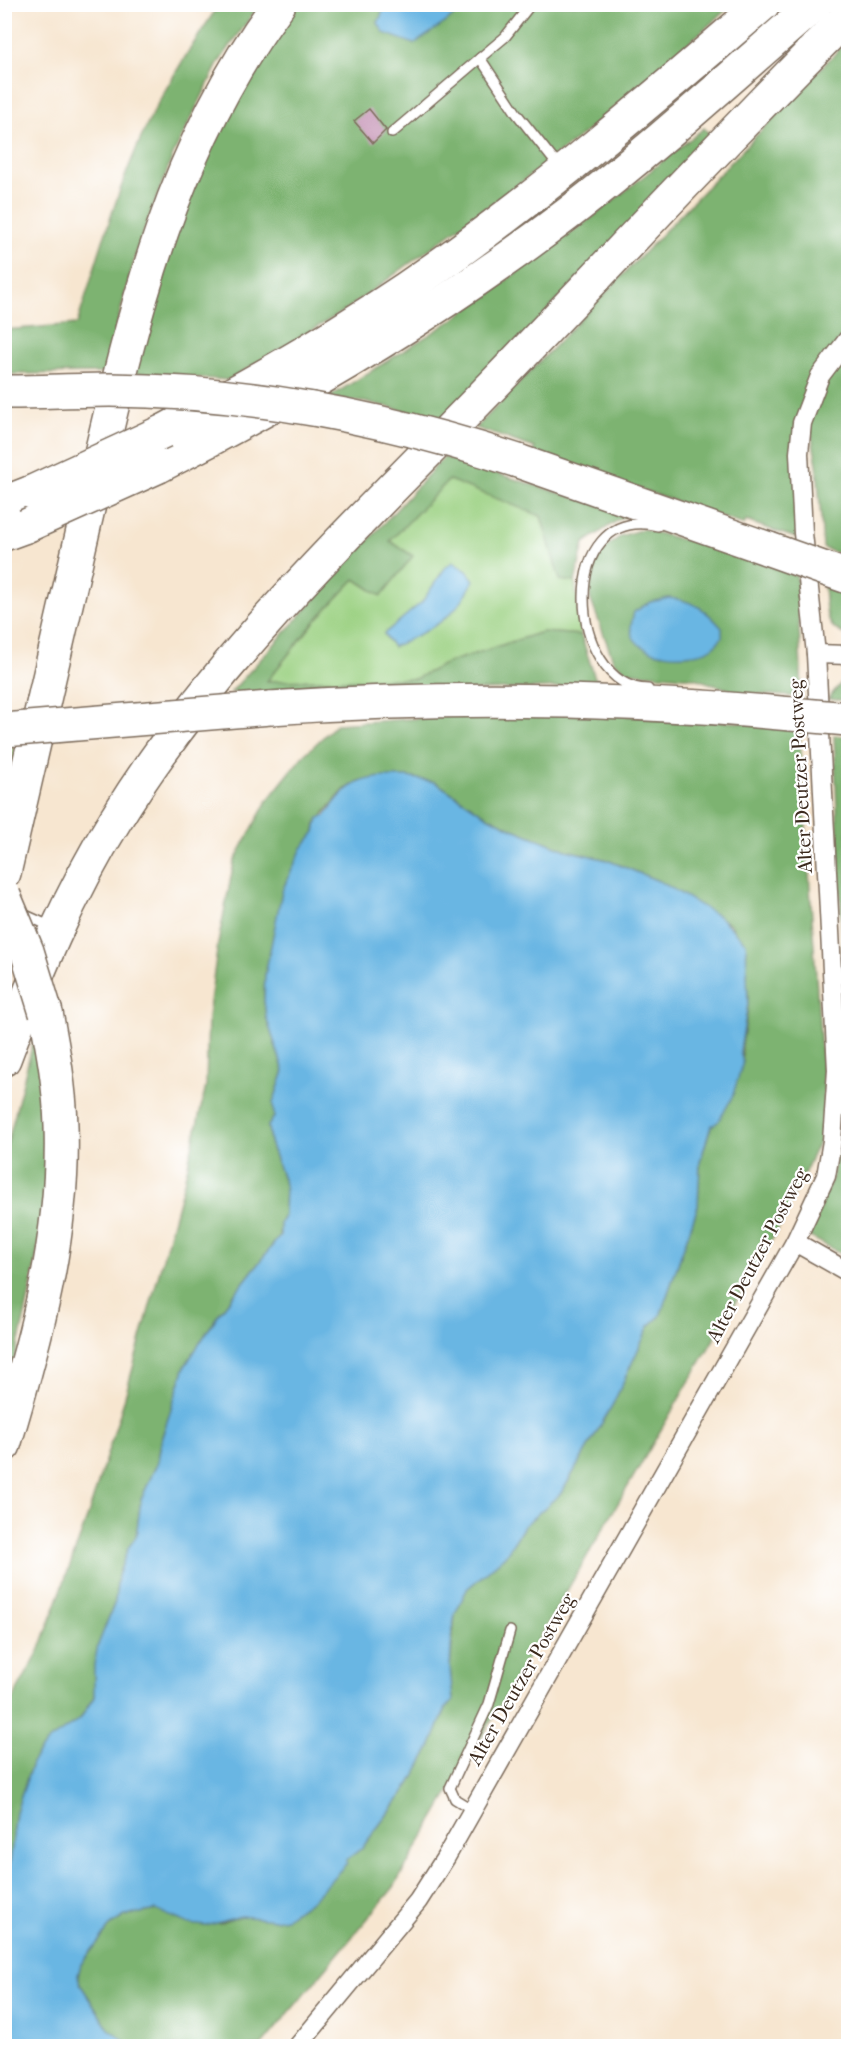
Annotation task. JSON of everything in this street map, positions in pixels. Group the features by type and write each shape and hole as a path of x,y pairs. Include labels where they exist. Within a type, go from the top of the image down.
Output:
{"highway":[{"path":"4,873 127,340 154,249 187,165 227,83 279,4"},
{"path":"17,513 293,360 370,312 445,261 563,172 763,4"},
{"path":"17,513 159,466 227,431 353,360 512,255 571,212 815,4"},
{"path":"4,1059 57,928 115,820 184,719 281,605 849,16"},
{"path":"7,392 123,391 217,397 296,407 423,432 518,461 702,532 769,549 849,577"},
{"path":"4,730 270,708 462,699 577,701 738,709 849,719"},
{"path":"4,896 27,951 46,1012 60,1101 59,1190 41,1310 4,1445"}],"street":[{"name":"Alter Deutzer Postweg","path":"298,2046 418,1901 473,1810 795,1242 826,1176 832,1141 837,1070 816,654 803,533 799,453 802,423 820,376 849,339"},
{"path":"816,654 849,655"},
{"path":"795,1242 849,1272"}],"lane":[{"path":"392,133 505,37 531,4"},
{"path":"480,58 517,114 563,172"},
{"path":"664,528 641,522 627,524 600,542 587,565 582,599 602,665 619,681 641,689 664,690"},
{"path":"709,695 738,709"},
{"path":"4,907 57,928"},
{"path":"473,1810 455,1799 450,1788 489,1704 510,1631"}],"green space":[{"path":"219,5 259,5 219,62 173,155 138,246 104,373 11,374 10,379 5,379 5,330 77,324 131,161 170,82"},
{"path":"293,5 386,5 378,23 446,22 466,5 732,5 591,128 519,184 344,311 228,380 132,373 166,254 228,105"},
{"path":"848,40 848,329 814,373 796,538 746,521 744,525 533,452 535,448 476,428"},
{"path":"704,128 712,137 444,420 371,403 328,398 448,323 594,216"},
{"path":"848,351 848,557 823,548 817,464 809,422 827,382"},
{"path":"444,457 627,514 584,543 575,582 560,580 541,516 449,480 390,541 413,556 381,596 355,579 316,620 267,681 415,679 447,663 542,632 581,635 595,678 608,686 254,697 231,692"},
{"path":"449,479 541,516 560,579 575,582 581,635 542,632 447,663 415,679 267,681 316,620 355,579 381,596 390,541","holes":["422,603 393,647 384,634"]},
{"path":"643,529 679,539 714,544 797,576 802,697 740,693 694,678 628,672 614,662 590,598 591,572 602,550 621,536"},
{"path":"824,585 848,594 848,635 834,628 830,623 827,616"},
{"path":"847,676 848,701 828,699"},
{"path":"602,714 799,726 824,1094 820,1140 777,1231 394,1887 261,2046 131,2046 109,2029 80,1984 78,1975 81,1964 112,1924 125,1916 156,1910 189,1922 221,1923 252,1915 274,1920 286,1918 313,1899 345,1861 362,1848 410,1784 431,1745 446,1708 453,1700 450,1668 455,1614 467,1589 505,1556 524,1526 562,1492 613,1404 649,1326 660,1316 698,1206 700,1162 711,1126 743,1062 743,1041 748,1006 747,949 730,924 661,882 607,860 566,850 513,829 487,816 435,782 407,777 361,780 344,790 316,823 315,832 286,881 265,975 266,1017 284,1071 273,1103 274,1117 268,1126 270,1142 285,1185 284,1216 280,1224 279,1237 218,1315 185,1366 162,1437 158,1461 141,1500 136,1537 128,1548 118,1576 115,1602 105,1627 94,1697 80,1719 47,1742 33,1760 16,1812 10,1864 5,1885 5,1713 40,1649 87,1518 123,1404 184,1182 206,1086 208,1017 218,943 234,862 267,801 302,757 337,724 450,716"},
{"path":"834,735 848,737 848,1088"},
{"path":"18,748 5,810 5,749"},
{"path":"40,1015 48,1130 44,1207 32,1284 5,1396 5,1153"},
{"path":"848,1093 848,1257 808,1236 832,1178"}],"water":[{"path":"386,4 466,5 414,44 384,33 378,23"},
{"path":"453,562 467,571 474,580 459,605 430,629 393,647 384,634 422,602 445,568"},
{"path":"669,598 693,604 716,621 722,628 722,637 715,646 703,652 679,655 653,652 642,647 635,640 631,628 634,612 650,602"},
{"path":"382,777 407,777 435,782 487,816 513,829 566,850 607,860 661,882 720,917 746,943 748,1004 740,1051 743,1062 732,1098 718,1122 711,1126 700,1162 698,1206 660,1316 649,1326 613,1404 562,1492 524,1526 505,1556 467,1589 455,1614 452,1633 450,1668 453,1701 446,1708 431,1745 410,1784 362,1848 346,1860 347,1863 313,1899 286,1918 274,1920 241,1916 206,1926 189,1924 156,1910 125,1916 112,1924 81,1964 78,1975 80,1984 109,2029 131,2046 5,2046 5,1885 10,1864 16,1812 33,1760 47,1742 80,1719 94,1697 94,1665 98,1645 115,1602 118,1576 128,1548 136,1537 141,1500 158,1461 162,1437 185,1366 218,1315 280,1236 280,1224 284,1216 285,1185 270,1142 268,1126 274,1117 273,1103 284,1071 266,1017 264,1000 265,975 282,891 302,848 315,832 318,818 325,816 348,788 362,781"}],"building":[{"path":"369,109 386,130 373,143 354,121"}]}
